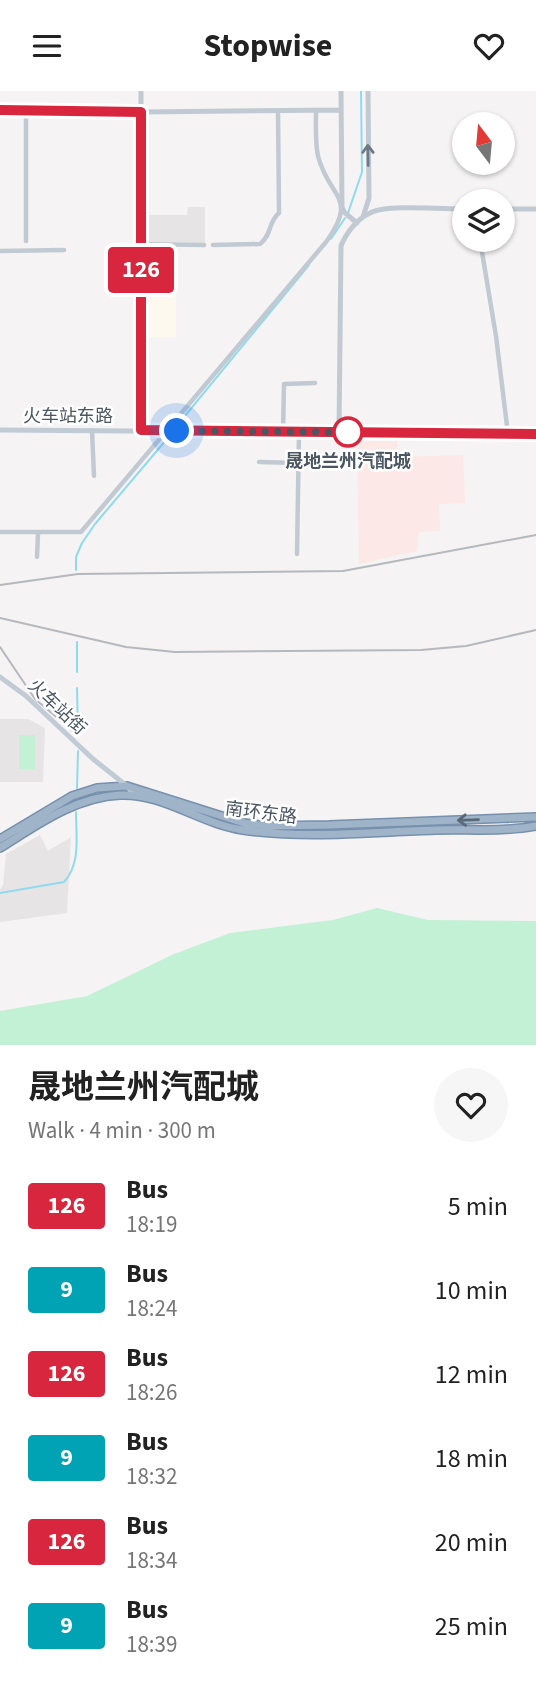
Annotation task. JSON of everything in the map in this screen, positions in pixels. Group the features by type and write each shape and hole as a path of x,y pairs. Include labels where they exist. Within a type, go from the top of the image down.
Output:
{"highway":[{"name":"南环东路","path":"0,839 72,796 88,790 127,786 244,823 268,826 536,817"},
{"name":"南环东路","path":"0,848 88,799 112,795 147,798 214,823 265,833 536,826"}],"main road":[{"path":"0,110 141,112 141,430"},
{"name":"火车站东路","path":"0,431 508,434"},
{"name":"火车站街","path":"0,677 26,696 134,795"}],"street":[{"path":"141,91 141,112 341,110"},
{"path":"0,533 77,533 84,530 326,242 345,212 341,91"},
{"path":"363,218 369,198 368,91"},
{"path":"26,111 26,241"},
{"path":"213,245 260,244 269,235 271,223 279,213 278,111"},
{"path":"316,111 318,155 345,212 357,223"},
{"path":"339,432 341,246 357,223 377,210 452,209"},
{"path":"515,209 536,209"},
{"path":"141,244 204,245"},
{"path":"0,251 64,250"},
{"path":"482,252 508,434 536,434"},
{"path":"283,432 284,384 315,383"},
{"path":"92,430 94,476"},
{"path":"297,554 299,432"},
{"path":"259,462 298,463"},
{"path":"37,557 38,533"}],"shaded area":[{"path":"188,207 205,207 205,243 145,242 146,215 187,215"},
{"path":"143,288 176,288 176,337 143,337"},
{"path":"357,441 397,441 398,457 463,455 465,503 439,504 440,531 419,532 417,551 359,564"},
{"path":"0,719 28,719 45,728 43,782 0,782"},
{"path":"40,835 48,851 71,837 67,913 0,922 0,890 3,885 6,854"}],"green space":[{"path":"19,735 35,735 35,769 19,769"},
{"path":"377,908 428,920 536,921 536,1045 0,1045 0,1011 87,996 174,954 230,933 333,920"}],"waterway":[{"path":"348,213 362,172 361,91"},
{"path":"331,239 345,218"},
{"path":"175,428 309,265"},
{"path":"76,570 76,557 95,524 172,433"},
{"path":"77,642 77,672"},
{"path":"77,688 78,730"},
{"path":"77,788 78,751"},
{"path":"0,893 64,882 75,858 76,812"}],"railway":[{"path":"0,585 78,574 343,571 536,535"},
{"path":"0,618 126,647 175,652 421,650 466,646 536,630"},
{"path":"0,647 35,699 73,731"}],"bus line":[{"name":"126","path":"0,110 141,112 141,430 536,434"}],"place":[{"name":"晟地兰州汽配城","path":"348,432"}],"route":[{"path":"177,431 348,432"}]}
